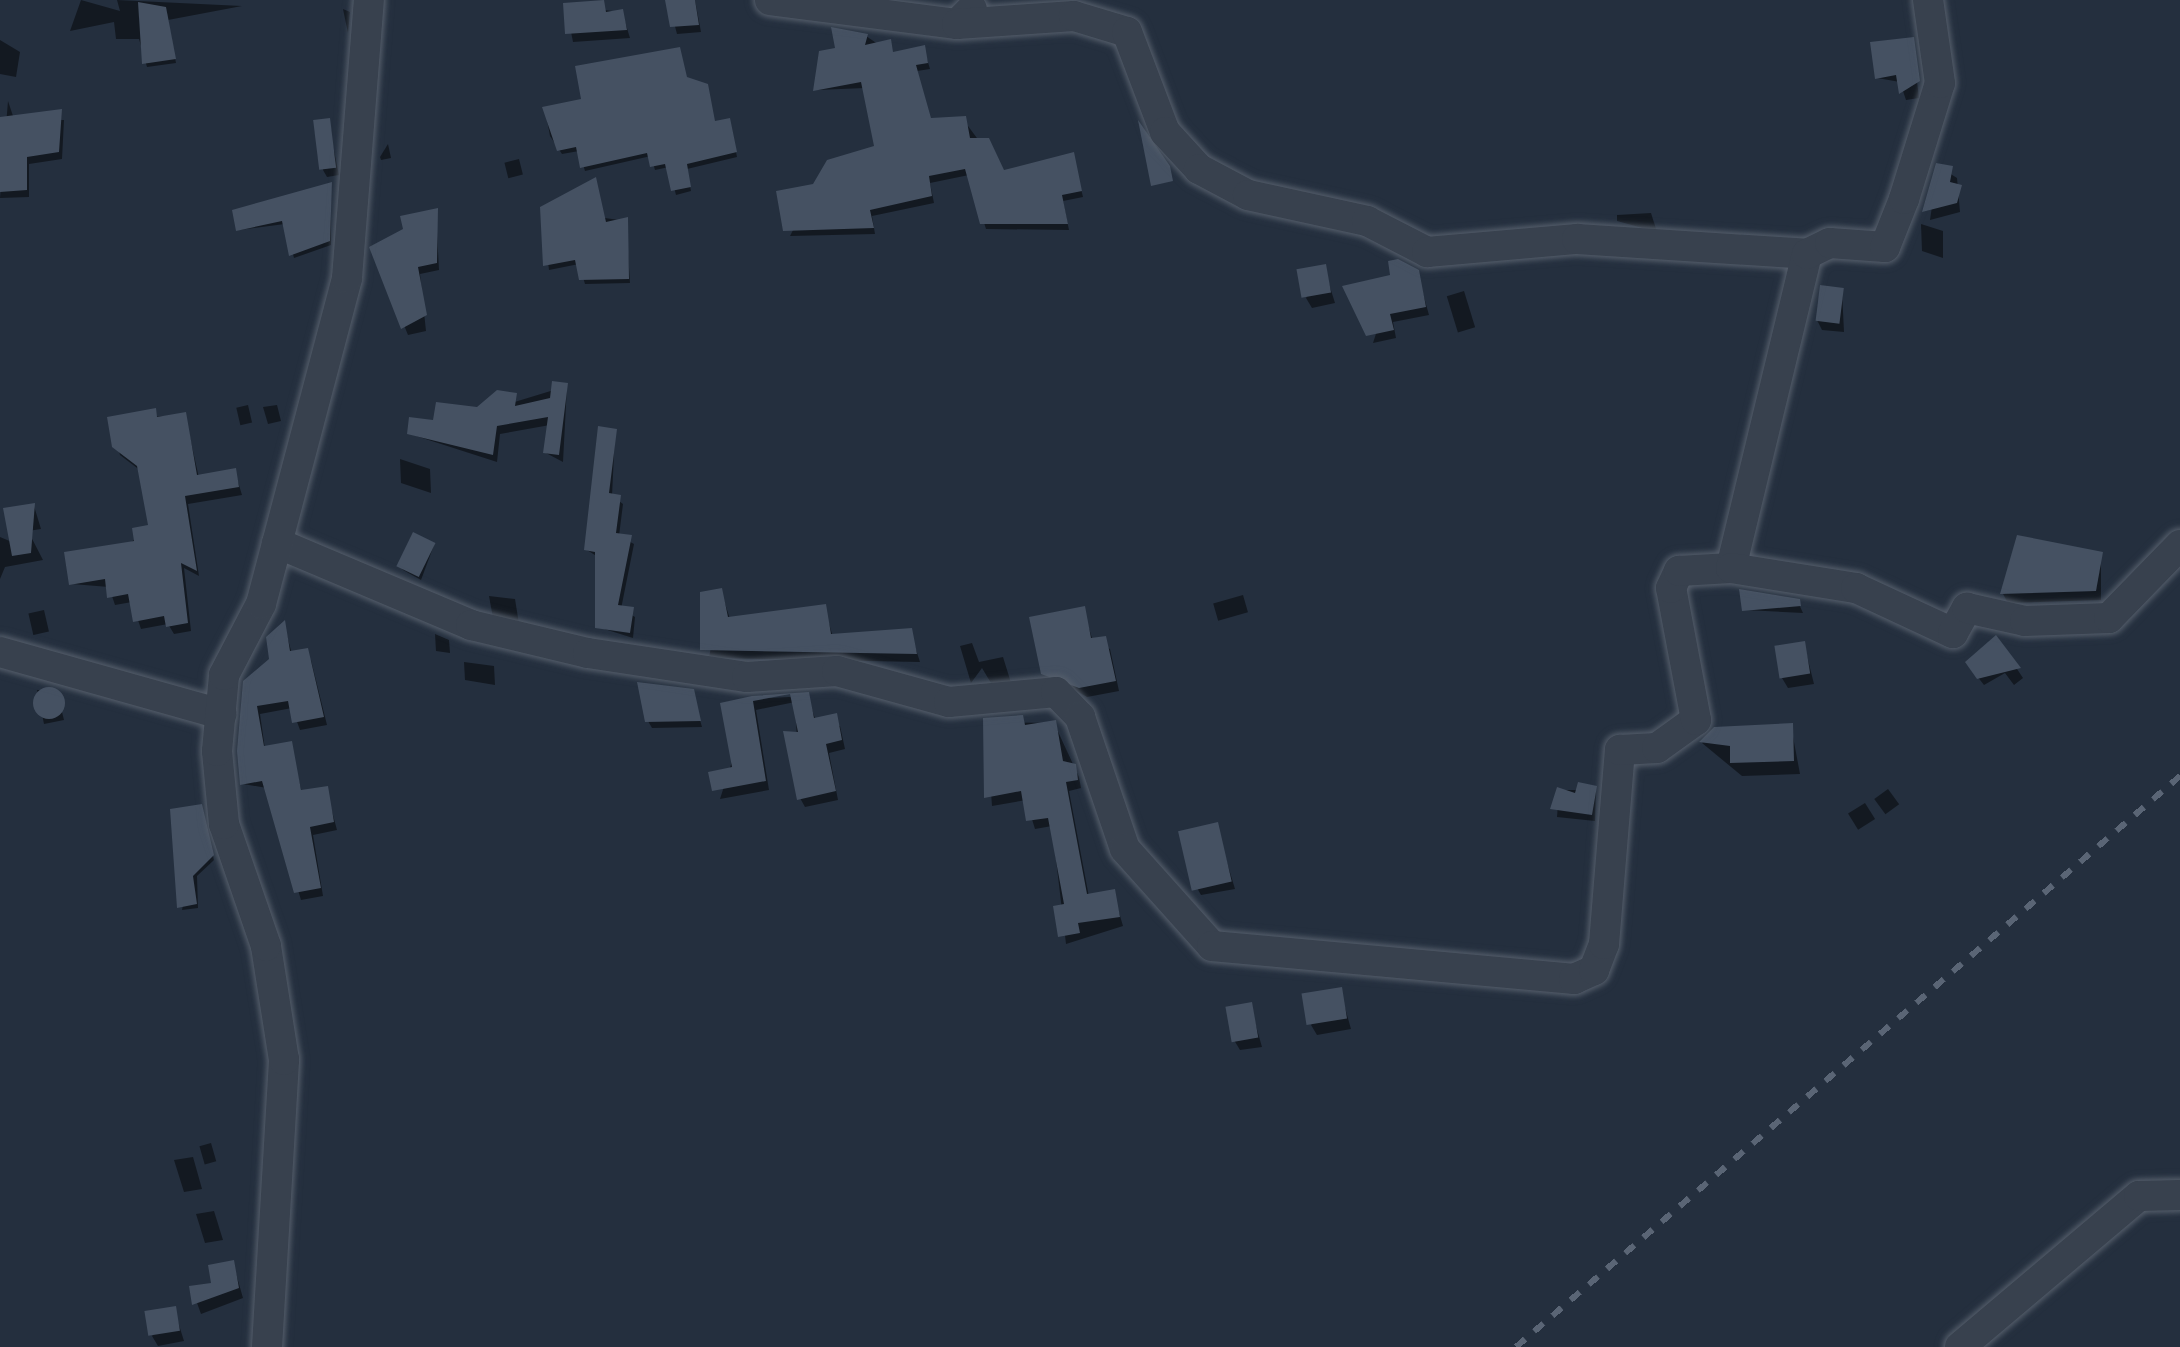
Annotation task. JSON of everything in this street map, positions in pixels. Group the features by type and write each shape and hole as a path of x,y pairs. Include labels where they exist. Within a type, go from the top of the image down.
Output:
{"street":[{"path":"267,1347 284,1060 266,946 224,824 220,714 224,675 277,543 347,278 369,0"},
{"path":"770,0 958,24 1074,16 1127,32 1165,132 1199,169 1248,195 1367,221 1427,252 1577,239 1807,254 1830,243 1885,247 1940,83 1928,0"},
{"path":"958,24 980,0"},
{"path":"1731,568 1807,254"},
{"path":"277,543 471,626 588,653 747,677 837,671 949,702 1056,692 1081,717 1125,849 1160,900 1212,946 1574,979 1594,970 1604,944 1620,750 1657,748 1696,720 1671,588 1679,571 1731,568 1856,588 1953,633 1967,608 2025,621 2109,618 2180,545"},
{"path":"0,652 220,714"},
{"path":"1960,1347 2139,1196 2180,1196"}],"building":[{"path":"604,0 606,12 623,9 627,30 565,34 563,3"},
{"path":"665,0 695,0 699,25 670,27"},
{"path":"138,2 166,7 176,59 142,64"},
{"path":"831,27 868,34 865,45 891,39 893,52 925,45 928,63 916,65 931,118 966,116 970,138 989,138 1004,170 1074,152 1082,191 1062,195 1068,224 980,224 965,169 929,176 932,196 870,210 874,228 783,231 776,191 813,184 827,160 874,146 861,82 813,91 819,51 835,48"},
{"path":"1914,37 1920,81 1899,94 1896,75 1875,79 1870,42"},
{"path":"680,47 687,77 708,84 715,121 730,118 737,152 687,164 691,187 671,191 665,164 650,167 647,153 580,168 576,147 557,151 542,107 581,99 575,66"},
{"path":"62,109 59,152 27,157 27,190 0,192 0,117"},
{"path":"330,118 336,168 319,170 313,120"},
{"path":"1138,120 1170,166 1173,181 1151,186"},
{"path":"1936,163 1953,166 1950,182 1962,185 1957,203 1922,212"},
{"path":"596,177 606,222 628,217 629,279 579,280 575,260 543,266 540,207"},
{"path":"332,182 330,241 289,256 282,221 236,231 232,210"},
{"path":"438,208 437,263 418,267 427,315 401,329 369,247 403,229 400,216"},
{"path":"1398,259 1419,270 1426,307 1390,314 1394,330 1366,336 1342,286 1390,275 1388,261"},
{"path":"1326,264 1331,293 1301,298 1296,269"},
{"path":"1820,285 1844,288 1839,324 1816,321"},
{"path":"552,381 568,383 559,455 543,453 548,417 497,426 493,455 407,434 409,417 433,420 436,402 477,407 497,390 517,393 515,406 550,398"},
{"path":"156,408 157,417 186,412 197,475 236,468 239,487 185,496 197,571 181,563 188,623 166,627 164,616 133,622 128,594 107,598 105,579 69,585 64,552 134,541 132,528 148,525 137,466 112,447 107,417"},
{"path":"598,426 617,429 609,493 621,495 616,533 632,535 618,605 634,607 630,633 595,628 595,552 584,550"},
{"path":"35,503 31,553 12,556 3,508"},
{"path":"413,532 435,543 419,577 396,566"},
{"path":"2017,535 2103,552 2096,591 2000,594"},
{"path":"722,588 728,617 826,604 831,634 912,628 917,654 700,650 700,592"},
{"path":"1739,589 1800,599 1801,606 1742,611"},
{"path":"1085,606 1091,638 1106,636 1116,681 1079,688 1041,674 1029,617"},
{"path":"285,620 290,651 308,648 324,717 292,723 288,701 257,706 264,746 292,741 301,790 328,786 334,822 310,827 321,888 294,893 262,781 240,785 237,751 243,681 269,659 266,637"},
{"path":"1996,635 2021,668 1977,679 1965,662"},
{"path":"1805,641 1810,674 1780,678 1774,646"},
{"path":"637,682 694,689 701,721 645,722"},
{"path":"49,687 60,692 65,703 60,714 49,719 38,714 33,703 38,692"},
{"path":"809,692 814,718 837,713 842,740 826,744 836,791 797,800 783,731 798,732 790,694 753,701 766,781 712,791 708,772 732,767 720,703 752,696"},
{"path":"1023,715 1025,725 1056,720 1063,761 1076,764 1078,780 1066,782 1087,894 1115,889 1120,917 1078,923 1080,933 1058,937 1053,906 1064,904 1048,818 1026,821 1021,791 984,798 983,718"},
{"path":"1793,723 1794,761 1730,763 1730,746 1699,742 1714,727"},
{"path":"1578,782 1597,786 1592,815 1550,809 1557,787 1575,793"},
{"path":"202,804 214,855 193,876 197,904 177,908 170,809"},
{"path":"1218,822 1232,881 1192,891 1178,831"},
{"path":"1342,987 1347,1019 1307,1025 1302,993"},
{"path":"1252,1002 1258,1037 1232,1042 1225,1007"},
{"path":"234,1260 239,1288 192,1305 189,1286 211,1283 208,1265"},
{"path":"176,1306 180,1331 148,1336 144,1311"}],"railway":[{"path":"1516,1347 2180,776"}]}
